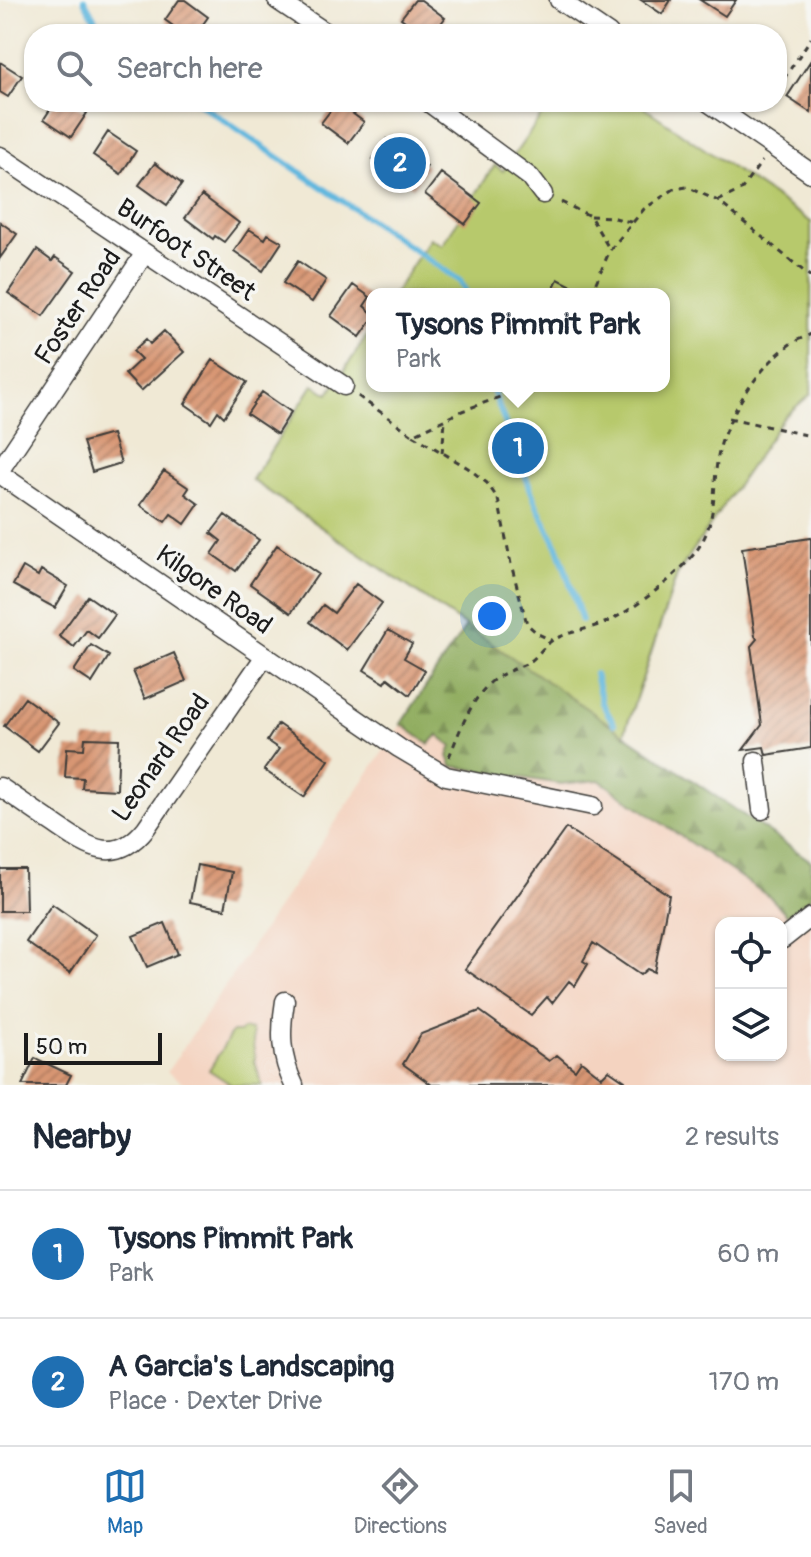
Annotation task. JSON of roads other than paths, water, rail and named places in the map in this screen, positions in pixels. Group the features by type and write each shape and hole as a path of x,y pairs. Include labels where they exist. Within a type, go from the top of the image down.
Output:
{"street":[{"path":"277,0 313,24"},
{"path":"559,0 594,24"},
{"path":"442,112 530,177 543,194"},
{"path":"723,112 811,173"},
{"name":"Burfoot Street","path":"0,156 344,386"},
{"name":"Foster Road","path":"0,472 145,253"},
{"name":"Kilgore Road","path":"0,472 399,748 446,776 593,806"},
{"name":"Leonard Road","path":"0,787 83,844 117,858 146,828 265,656"},
{"path":"756,761 762,810"},
{"path":"787,936 811,917"},
{"path":"285,1001 280,1033 284,1064 294,1085"}],"waterway":[{"path":"84,0 97,24"},
{"path":"212,112 460,281 464,288"},
{"path":"493,392 537,506 559,550 582,621"},
{"path":"595,674 602,703 614,724"}],"place":[{"name":"A Garcia's Landscaping","path":"400,163"},
{"name":"Tysons Pimmit Park","path":"518,448"}]}
